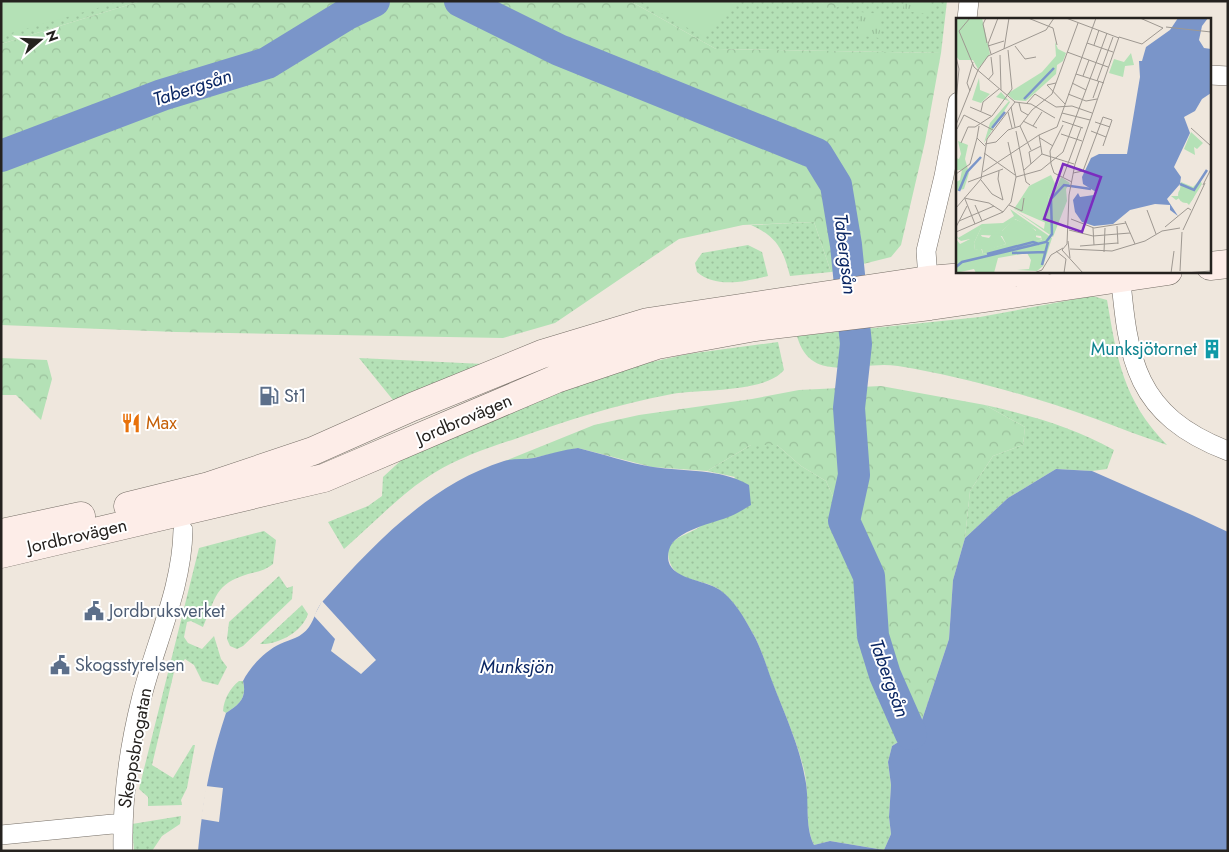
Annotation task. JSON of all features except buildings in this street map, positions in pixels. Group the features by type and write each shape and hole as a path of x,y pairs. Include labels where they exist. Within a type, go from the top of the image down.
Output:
{"main road":[{"path":"1212,255 1228,254"},
{"path":"1212,266 1228,264"},
{"path":"929,293 1030,272"},
{"path":"929,293 1156,272"},
{"name":"Jordbrovägen","path":"1,533 129,505 241,476 313,452 412,407 542,354 648,322 821,307 929,293"},
{"name":"Jordbrovägen","path":"1,554 324,478 556,380 657,345 755,326 821,307"},
{"path":"1,570 183,530 273,502 324,478"}],"street":[{"path":"967,18 969,1"},
{"path":"1212,75 1228,76"},
{"path":"929,293 926,251 944,176 956,113"},
{"path":"1120,275 1132,357 1146,390 1165,414 1183,430 1204,442 1228,451"},
{"name":"Skeppsbrogatan","path":"123,851 123,823 141,700 171,603 183,530"},
{"path":"1,835 123,823"}],"green space":[{"path":"1,1 141,1 1,44"},
{"path":"1,1 122,1 1,36"},
{"path":"141,1 630,1 716,49 941,53 925,142 901,245 891,257 831,272 814,222 743,225 679,239 555,323 503,338 176,332 1,325 1,44"},
{"path":"630,1 947,1 941,53 716,49"},
{"path":"640,1 737,1 702,36"},
{"path":"817,1 854,1 827,11 819,7"},
{"path":"904,1 931,1 930,14 903,11"},
{"path":"860,12 882,14 879,38 857,35"},
{"path":"814,222 831,272 790,276 785,258 778,245 767,234 751,225"},
{"path":"748,245 762,252 768,276 722,282 705,277 697,272 695,263 702,253"},
{"path":"1092,296 1107,300 1114,341 1124,378 1131,395 1140,412 1167,445 1047,403 998,388 948,376 898,366 838,368 825,366 813,361 804,351 797,336 980,317"},
{"path":"778,342 784,370 763,383 732,389 684,392 631,403 573,419 473,454 422,481 399,499 344,549 328,522 368,506 382,496 383,477 408,454 567,388 633,366 688,354"},
{"path":"1,358 47,360 52,379 41,420 16,395 1,395"},
{"path":"359,358 483,364 480,369 393,400"},
{"path":"881,386 985,405 1025,427 1023,445 993,456 970,491 965,538 953,580 949,639 921,723 911,734 885,675 873,636 869,576 826,481 801,466 777,445 751,445 707,471 652,467 578,448 533,458 505,461 594,425 639,415 752,399 799,390"},
{"path":"985,405 1051,423 1099,442 1114,450 1107,469 1092,471 1056,469 1008,498 965,538 970,491 993,456 1023,445 1025,427"},
{"path":"751,445 777,445 801,466 826,481 869,576 873,636 885,675 911,734 892,746 888,762 891,785 889,817 891,834 884,850 830,841 814,845 809,828 805,774 799,751 755,638 745,620 726,595 714,587 677,573 669,559 668,551 670,545 680,537 698,528 708,519 735,477 707,471"},
{"path":"264,531 276,540 273,564 267,568 237,578 223,587 214,600 203,627 191,621 187,622 184,637 188,643 202,649 214,636 221,659 227,667 218,685 202,681 194,665 185,659 174,672 152,765 173,778 193,745 195,745 187,788 181,800 182,805 148,806 148,797 139,789 199,548"},
{"path":"279,576 287,588 293,586 292,599 243,646 237,649 230,646 227,639 229,622"},
{"path":"302,605 308,614 295,632 282,640 260,644"},
{"path":"239,681 243,681 243,696 235,707 226,713 223,711 226,698"},
{"path":"181,816 180,824 162,836 152,851 134,851 132,824"}],"water":[{"name":"Munksjön","path":"578,448 625,461 665,469 714,473 749,485 751,505 731,516 696,528 679,537 672,543 668,560 671,567 677,573 713,586 725,594 738,609 755,638 799,753 806,786 809,829 814,845 830,841 884,850 891,834 889,817 891,785 888,762 892,746 911,734 921,723 949,639 953,580 965,538 1008,498 1056,469 1092,471 1228,532 1228,851 198,851 208,781 220,731 226,713 241,700 244,692 243,681 258,660 274,647 306,631 321,604 362,558 404,519 451,485 504,461 534,458"}],"pier":[{"path":"322,601 376,660 361,674 331,651 335,639 314,616"},
{"path":"206,786 223,788 219,822 201,819"}],"waterway":[{"name":"Tabergsån","path":"1,156 162,95 267,63 347,14 374,1"},
{"name":"Tabergsån","path":"460,1 559,50 817,154 836,185 846,245 856,344 849,408 854,475 844,521 869,576 873,636 885,675 911,734"}],"place":[{"name":"Munksjötornet","path":"1212,349"},
{"name":"St1","path":"269,396"},
{"name":"Max","path":"131,423"},
{"name":"Jordbruksverket","path":"94,611"},
{"name":"Skogsstyrelsen","path":"60,665"}]}
